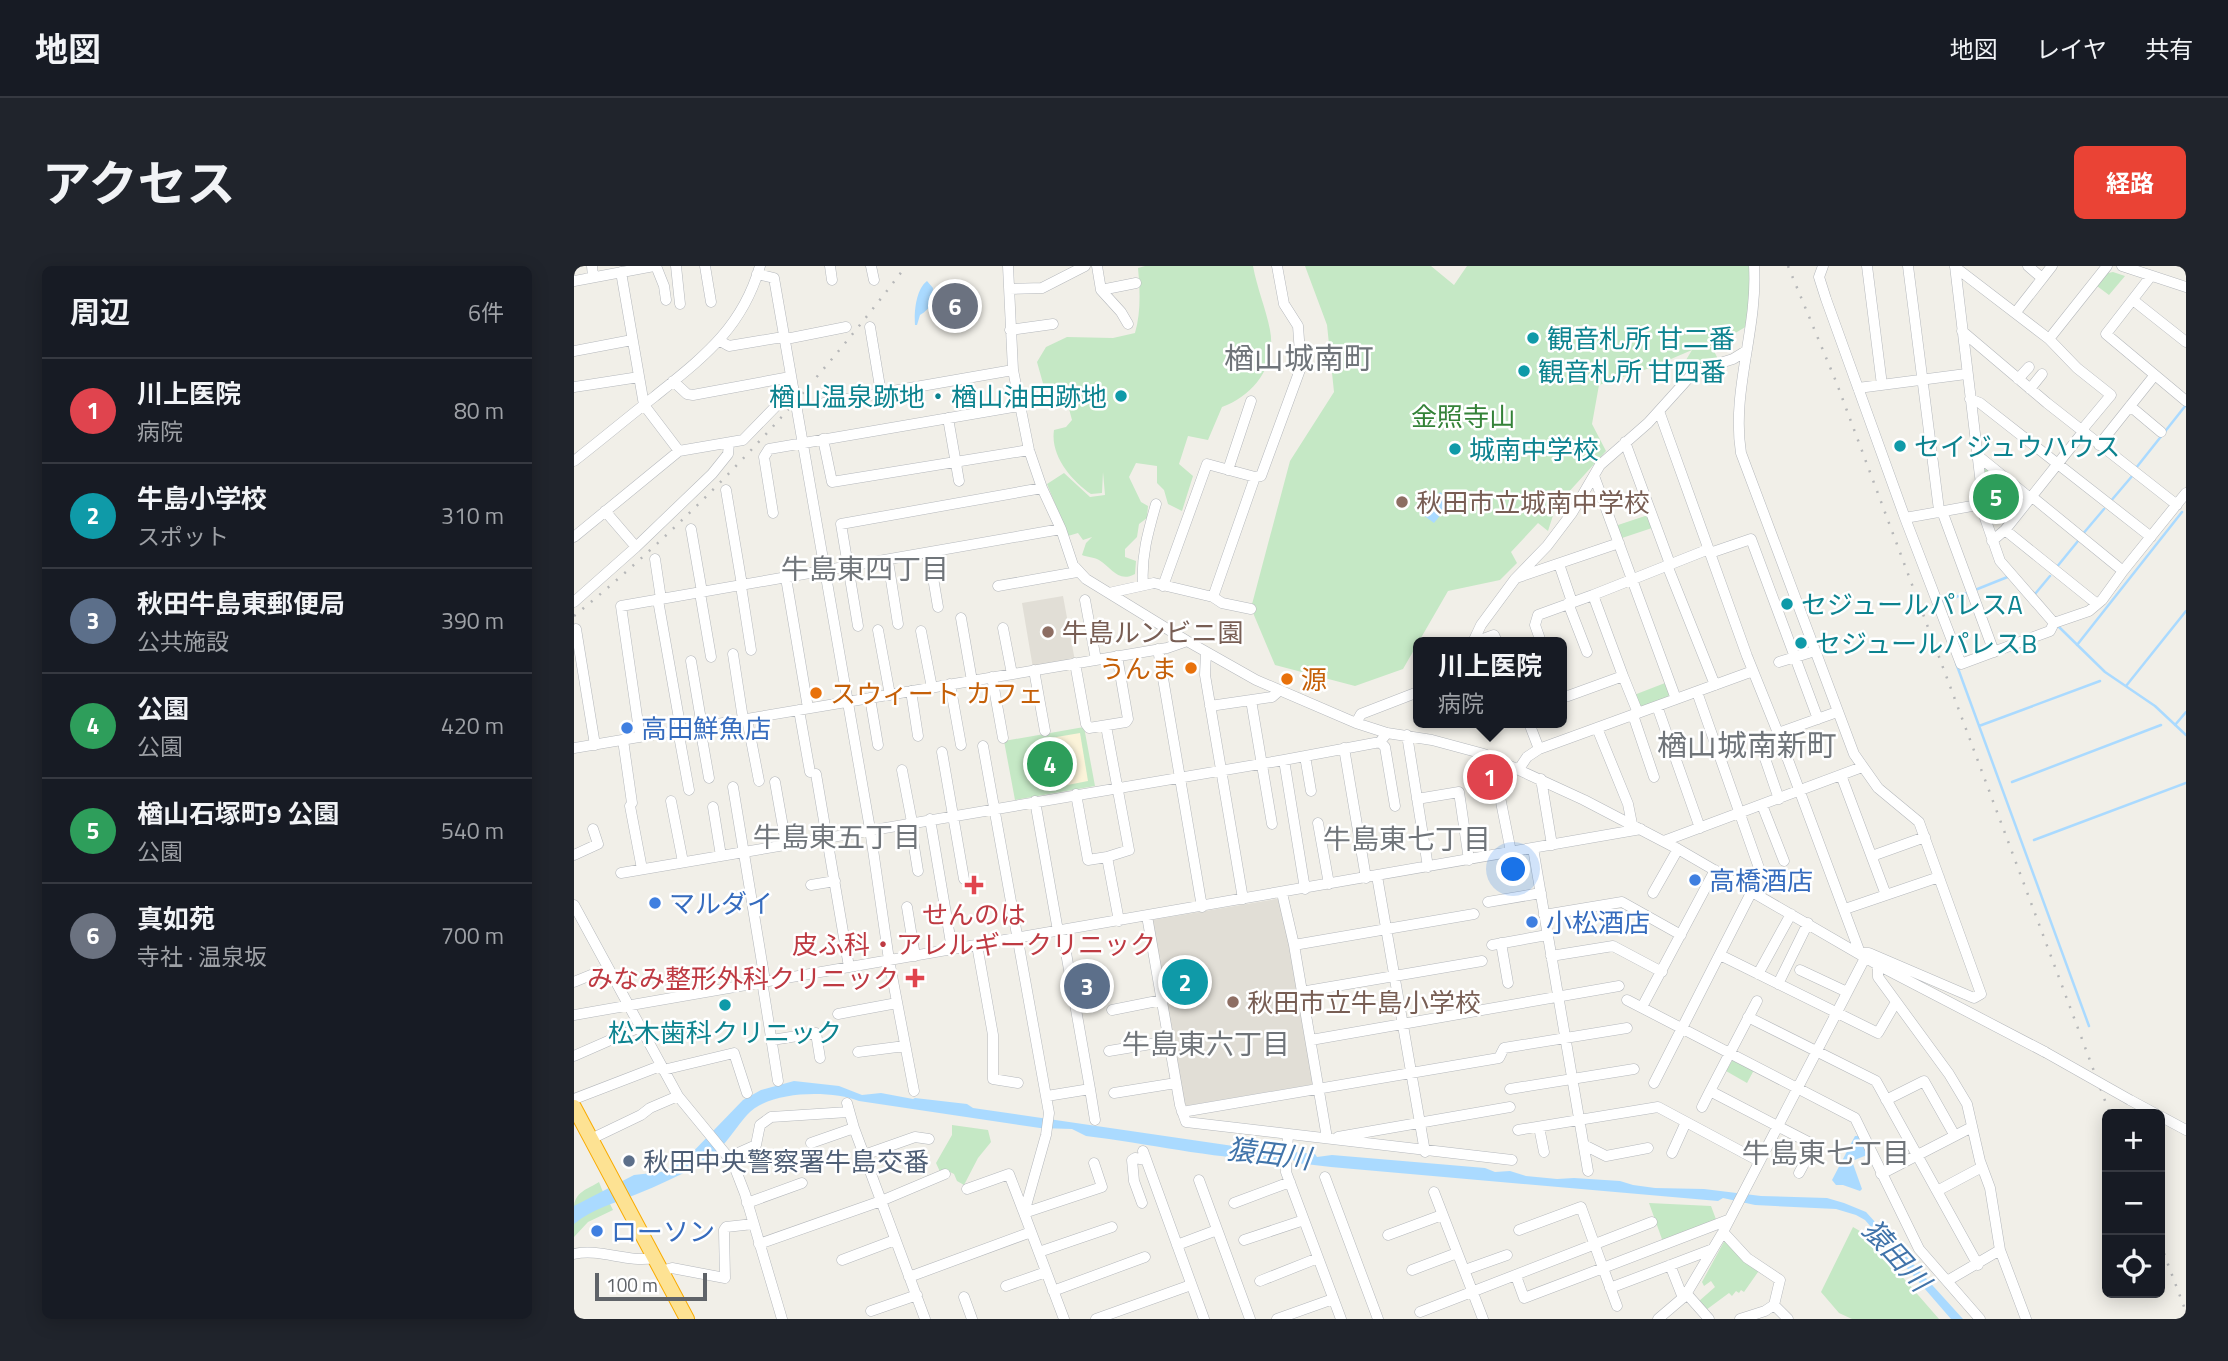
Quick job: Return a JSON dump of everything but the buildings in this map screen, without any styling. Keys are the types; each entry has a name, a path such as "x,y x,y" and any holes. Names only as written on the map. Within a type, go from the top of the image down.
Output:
{"highway":[{"path":"574,1107 687,1319"}],"street":[{"path":"592,266 593,277"},
{"path":"574,281 655,266 666,299"},
{"path":"676,266 680,304"},
{"path":"705,266 711,302"},
{"path":"830,266 832,280"},
{"path":"871,266 874,280"},
{"path":"1008,266 1013,370 1019,406 1029,450 1042,488 1077,572 1186,641 1256,680 1384,737"},
{"path":"1010,289 1042,288 1085,266"},
{"path":"1097,266 1101,290 1128,324"},
{"path":"1163,586 1207,464 1255,477 1261,476 1301,367 1298,326 1284,304 1276,266"},
{"path":"1754,266 1751,318 1738,414 1741,453 1837,712 1862,767 1878,788 1919,822 1981,994 1974,998 1869,953 1862,956"},
{"path":"1823,266 1819,277 1905,518 1961,664 2050,631 2054,623 2089,611 2186,493"},
{"path":"1867,266 1882,386"},
{"path":"1908,266 1940,511 1994,652"},
{"path":"2028,266 2042,278"},
{"path":"2016,312 2052,266"},
{"path":"2049,340 2107,266"},
{"path":"2122,266 2186,287"},
{"path":"1955,267 2016,312 2110,395 2005,530 1992,541"},
{"path":"1955,267 1983,504 1992,541 2000,561 2054,623"},
{"path":"626,270 632,340 643,405 679,451"},
{"path":"574,461 720,341 742,311 759,270 774,278 914,1091"},
{"path":"2151,276 2106,334 2186,401"},
{"path":"1101,290 1136,283"},
{"path":"2133,299 2186,342"},
{"path":"1010,330 1053,324"},
{"path":"720,341 729,346 846,327"},
{"path":"870,327 881,393"},
{"path":"1962,331 2099,445 2177,505"},
{"path":"574,351 632,340"},
{"path":"1476,637 1480,625 1515,579 1572,513 1600,465 1659,411 1695,371 1733,359 1746,351"},
{"path":"2018,379 2029,367"},
{"path":"824,402 1013,370"},
{"path":"1858,388 1966,374"},
{"path":"2030,389 2042,374"},
{"path":"2099,445 2154,376"},
{"path":"574,387 639,377"},
{"path":"673,382 687,394 693,395 790,377"},
{"path":"574,537 679,451 743,440 779,403 790,377"},
{"path":"1970,399 1980,402 2151,537"},
{"path":"1228,470 1251,401"},
{"path":"773,513 764,454 769,449 1019,406"},
{"path":"2130,406 2161,432"},
{"path":"1658,1319 1685,1296 1713,1249 1817,1051 1862,956 1753,671 1659,411"},
{"path":"948,418 959,481"},
{"path":"823,439 832,482 1029,450"},
{"path":"1625,442 1668,565 1715,685"},
{"path":"574,602 636,547 724,461 729,443"},
{"path":"1977,455 2123,571"},
{"path":"1594,476 1676,699"},
{"path":"1213,597 1255,477"},
{"path":"858,626 841,524 1042,488"},
{"path":"726,490 751,650"},
{"path":"1143,585 1144,544 1156,504"},
{"path":"1905,518 1983,504"},
{"path":"605,511 636,547"},
{"path":"691,529 711,657"},
{"path":"640,737 621,606 1061,529"},
{"path":"2005,530 2097,604"},
{"path":"1539,637 1535,625 1538,615 1668,565 1751,539 1818,719"},
{"path":"1515,579 1619,543"},
{"path":"929,554 939,607"},
{"path":"654,559 690,790"},
{"path":"888,561 898,624"},
{"path":"1559,564 1587,652"},
{"path":"998,586 1077,572"},
{"path":"786,578 813,773 849,967"},
{"path":"1110,593 1154,583 1251,609"},
{"path":"1593,595 1623,676 1654,777"},
{"path":"1085,600 1096,660"},
{"path":"961,618 972,681"},
{"path":"1003,628 1012,674"},
{"path":"576,629 595,744"},
{"path":"878,630 890,695"},
{"path":"921,631 932,688"},
{"path":"574,748 1096,660 1186,641"},
{"path":"1158,649 1202,907"},
{"path":"1779,662 1815,651"},
{"path":"1206,652 1205,676 1243,899"},
{"path":"733,653 759,781"},
{"path":"1075,663 1088,728 1107,726 1126,722 1128,719 1117,656"},
{"path":"691,661 709,778"},
{"path":"1034,670 1045,731"},
{"path":"1519,769 1527,757 1539,748 1753,671"},
{"path":"1567,695 1623,676"},
{"path":"992,677 1003,738"},
{"path":"950,684 961,744"},
{"path":"1210,706 1272,696 1280,690"},
{"path":"911,691 918,736"},
{"path":"1697,692 1759,868"},
{"path":"1356,723 1361,714 1413,694"},
{"path":"870,698 878,745"},
{"path":"1251,700 1272,824"},
{"path":"1657,706 1700,828"},
{"path":"1778,733 1837,712"},
{"path":"1076,794 1088,860 1129,850 1107,726"},
{"path":"1531,728 1539,748"},
{"path":"1597,728 1636,827"},
{"path":"1406,735 1428,867"},
{"path":"621,873 1284,760 1384,737 1406,735 1484,754 1541,779 1664,841 1878,965 2045,1052 2147,1109"},
{"path":"1384,737 1395,806"},
{"path":"623,740 642,869"},
{"path":"1759,741 1779,799"},
{"path":"983,746 1049,1113 1046,1135 1024,1213"},
{"path":"1345,748 1366,878"},
{"path":"942,752 964,879"},
{"path":"1305,756 1311,791"},
{"path":"1284,760 1305,888"},
{"path":"1664,841 1862,767"},
{"path":"902,770 918,871"},
{"path":"1841,775 1886,895"},
{"path":"1541,779 1552,845"},
{"path":"775,782 786,844"},
{"path":"733,787 778,1081"},
{"path":"1417,799 1459,792 1469,860"},
{"path":"1499,792 1511,852"},
{"path":"671,801 683,862"},
{"path":"1035,801 1096,1119"},
{"path":"1762,805 1784,861"},
{"path":"713,807 721,856"},
{"path":"930,819 952,949"},
{"path":"1318,823 1329,884"},
{"path":"574,1015 1469,860 1636,827"},
{"path":"574,855 598,845 593,829"},
{"path":"1872,856 1925,837"},
{"path":"1533,848 1588,1171"},
{"path":"1653,893 1678,849"},
{"path":"1107,857 1119,921"},
{"path":"1642,1007 1715,870"},
{"path":"1377,876 1425,1152"},
{"path":"1845,909 1939,877"},
{"path":"811,885 835,881"},
{"path":"1654,1083 1752,891"},
{"path":"1282,892 1294,945 1327,1138"},
{"path":"1488,902 1541,893"},
{"path":"1544,915 1622,902 1682,935"},
{"path":"574,905 678,1096 727,1155 747,1203 782,1319"},
{"path":"907,907 915,956"},
{"path":"1294,945 1474,914"},
{"path":"1758,974 1791,914"},
{"path":"1147,916 1176,1083 1186,1122 1287,1139 1327,1138 1510,1107"},
{"path":"1778,984 1808,923"},
{"path":"1508,983 1496,944 1547,935"},
{"path":"977,945 993,1035 993,1079 1018,1083"},
{"path":"1551,956 1613,946 1662,971"},
{"path":"1720,955 1878,1033 1896,1002"},
{"path":"1301,992 1482,961"},
{"path":"1878,965 1878,977 1968,1104 1982,1167 1990,1188 2000,1250 2026,1319"},
{"path":"574,982 608,968"},
{"path":"1801,970 1847,992"},
{"path":"1311,1040 1619,986"},
{"path":"1112,1010 1162,1000"},
{"path":"1627,1000 1855,1118 1920,1249 1980,1319"},
{"path":"1702,1107 1757,1001"},
{"path":"838,1014 897,1003"},
{"path":"1748,1017 1876,1081 1978,1265"},
{"path":"574,1056 640,1027"},
{"path":"1182,1112 1499,1058 1504,1048 1627,1028"},
{"path":"772,1040 816,1032 820,1058"},
{"path":"1109,1051 1169,1041"},
{"path":"858,1052 905,1046"},
{"path":"574,1099 662,1068 734,1053 747,1093"},
{"path":"1510,1089 1634,1069"},
{"path":"1886,1100 1924,1081 1955,1136"},
{"path":"1114,1093 1176,1083"},
{"path":"1047,1096 1090,1089"},
{"path":"1710,1091 1814,1144 1799,1173"},
{"path":"591,1139 678,1096"},
{"path":"1518,1130 1658,1107 1759,1161"},
{"path":"727,1155 757,1145 760,1125 771,1116 848,1108 925,1319"},
{"path":"2165,1119 2186,1130"},
{"path":"1672,1153 1686,1122"},
{"path":"1539,1127 1544,1152"},
{"path":"1881,1174 1972,1127"},
{"path":"811,1143 854,1128"},
{"path":"864,1156 915,1137 929,1139"},
{"path":"1327,1138 1425,1152 1512,1160"},
{"path":"1287,1139 1285,1166 1341,1319"},
{"path":"1584,1145 1606,1156 1648,1148"},
{"path":"1142,1203 1134,1181 1132,1160 1144,1156 1205,1319"},
{"path":"1024,1213 1102,1187 1094,1163"},
{"path":"1937,1191 1982,1167"},
{"path":"759,1244 881,1201 945,1174"},
{"path":"967,1189 1009,1174 1064,1319"},
{"path":"1325,1178 1378,1319"},
{"path":"1199,1180 1250,1319"},
{"path":"1234,1203 1290,1182"},
{"path":"747,1203 802,1183"},
{"path":"1434,1192 1483,1319"},
{"path":"1519,1230 1581,1207 1617,1306"},
{"path":"1388,1235 1442,1215"},
{"path":"1516,1276 1524,1298 1731,1216"},
{"path":"1244,1240 1304,1220"},
{"path":"1419,1312 1652,1222"},
{"path":"574,1254 585,1252 643,1260 725,1278 724,1230 726,1227 753,1224"},
{"path":"1039,1252 1112,1227"},
{"path":"1177,1245 1217,1230"},
{"path":"1723,1231 1747,1258 1780,1280 1774,1304 1766,1311 1755,1312 1740,1319"},
{"path":"909,1277 1031,1232"},
{"path":"842,1260 895,1240"},
{"path":"1610,1288 1713,1249"},
{"path":"1947,1281 2000,1250"},
{"path":"1412,1270 1457,1253"},
{"path":"1465,1270 1507,1255"},
{"path":"1053,1291 1145,1257"},
{"path":"1260,1282 1318,1258"},
{"path":"1670,1265 1685,1296 1709,1319"},
{"path":"1006,1286 1046,1272"},
{"path":"1096,1319 1191,1285"},
{"path":"871,1311 916,1295"},
{"path":"964,1297 972,1319"},
{"path":"1276,1319 1333,1299"},
{"path":"1774,1304 1788,1319"}],"shaded area":[{"name":"牛島ルンビニ園","path":"1063,596 1075,661 1033,668 1022,603"},
{"name":"秋田市立牛島小学校","path":"1282,898 1314,1084 1184,1106 1152,920"}],"green space":[{"path":"1253,266 1271,343 1270,356 1260,378 1244,395 1222,407 1208,440 1188,436 1179,464 1193,476 1182,511 1168,504 1164,490 1157,483 1157,466 1136,463 1129,477 1141,502 1148,506 1147,518 1139,524 1137,537 1125,549 1125,557 1136,561 1135,574 1124,577 1099,560 1082,555 1086,543 1092,537 1083,540 1078,533 1068,536 1047,484 1064,473 1090,497 1105,495 1103,472 1102,493 1091,494 1064,467 1055,449 1054,430 1066,427 1072,420 1064,390 1044,387 1037,362 1046,347 1067,337 1113,338 1135,333 1140,301 1138,268"},
{"name":"金照寺山","path":"1305,266 1431,266 1454,285 1467,266 1755,266 1747,326 1717,344 1694,350 1712,347 1718,359 1694,368 1686,360 1692,350 1599,385 1592,424 1606,451 1556,506 1548,531 1538,523 1511,552 1517,563 1500,580 1448,591 1421,637 1413,637 1413,652 1403,669 1355,686 1275,665 1251,608 1290,461 1334,392 1327,325"},
{"path":"2108,273 2125,276 2109,295 2097,286"},
{"path":"1983,468 1988,468 2013,488 1991,515 1987,506"},
{"path":"1648,515 1652,528 1619,539 1615,526"},
{"path":"1665,683 1670,693 1667,699 1644,708 1638,705 1634,695"},
{"path":"1084,727 1095,786 1015,800 1004,741"},
{"path":"1732,1061 1754,1070 1747,1083 1726,1071"},
{"path":"952,1125 988,1130 991,1142 978,1158 964,1185 950,1172 941,1174 936,1163 952,1135"},
{"path":"599,1182 603,1192 574,1208 576,1198"},
{"path":"609,1202 613,1210 588,1222 574,1237 574,1220"},
{"path":"1649,1203 1711,1206 1717,1222 1663,1242"},
{"path":"1853,1227 1865,1234 1939,1319 1852,1319 1839,1313 1821,1292"},
{"path":"1726,1238 1758,1268 1758,1272 1744,1292 1736,1291 1732,1296 1729,1293 1706,1310 1698,1302 1715,1287 1711,1281 1704,1286 1702,1282"}],"sand":[{"path":"1080,733 1088,781 1047,789 1039,740"}],"water":[{"path":"927,281 933,288 932,301 915,325 918,295"},
{"path":"1440,492 1452,501 1434,523 1423,515"},
{"name":"猿田川","path":"794,1081 839,1086 862,1095 881,1093 967,1104 973,1108 1247,1148 1315,1154 1317,1157 1332,1155 1485,1168 1526,1176 1620,1181 1655,1188 1827,1198 1866,1212 1963,1319 1951,1319 1865,1220 1836,1209 1755,1205 1723,1198 1718,1201 1331,1167 1297,1163 1293,1160 1242,1158 1086,1136 1072,1129 1040,1128 833,1095 801,1094 757,1107 747,1115 720,1149 700,1165 653,1188 596,1210 574,1224 574,1206 634,1175 661,1172 685,1160 743,1100 761,1090"},
{"path":"1855,1136 1859,1136 1867,1155 1852,1161 1862,1189 1860,1191 1836,1185 1832,1180"}],"waterway":[{"path":"2136,468 2186,405"},
{"path":"2110,502 2133,475"},
{"path":"2082,535 2104,509"},
{"path":"2077,645 2182,512"},
{"path":"2056,568 2078,541"},
{"path":"1975,590 2010,576"},
{"path":"2035,594 2050,576"},
{"path":"1942,602 1967,593"},
{"path":"2126,686 2186,611"},
{"path":"2059,627 2105,672 2155,706 2186,735"},
{"path":"1956,663 2089,1026"},
{"path":"1979,726 2100,681"},
{"path":"2175,725 2186,712"},
{"path":"2012,782 2161,725"},
{"path":"2034,840 2186,783"}],"railway":[{"path":"574,616 665,537 750,451 831,360 906,266"},
{"path":"1788,266 1837,384 2108,1109"},
{"path":"2165,1256 2186,1312"}],"place":[{"name":"真如苑","path":"955,306"},
{"name":"観音札所 甘二番","path":"1533,338"},
{"name":"観音札所 甘四番","path":"1524,371"},
{"name":"楢山温泉跡地・楢山油田跡地","path":"1121,396"},
{"name":"セイジュウハウス","path":"1900,446"},
{"name":"城南中学校","path":"1455,449"},
{"name":"楢山石塚町9 公園","path":"1996,497"},
{"name":"秋田市立城南中学校","path":"1402,502"},
{"name":"セジュールパレスA","path":"1787,604"},
{"name":"牛島ルンビニ園","path":"1048,632"},
{"name":"セジュールパレスB","path":"1801,643"},
{"name":"うんま","path":"1191,668"},
{"name":"源","path":"1287,679"},
{"name":"スウィート カフェ","path":"816,693"},
{"name":"高田鮮魚店","path":"627,728"},
{"name":"公園","path":"1050,764"},
{"name":"川上医院","path":"1490,777"},
{"name":"高橋酒店","path":"1695,880"},
{"name":"せんのは 皮ふ科・アレルギークリニック","path":"974,885"},
{"name":"マルダイ","path":"655,903"},
{"name":"小松酒店","path":"1532,922"},
{"name":"みなみ整形外科クリニック","path":"915,978"},
{"name":"牛島小学校","path":"1185,982"},
{"name":"秋田牛島東郵便局","path":"1087,986"},
{"name":"秋田市立牛島小学校","path":"1233,1002"},
{"name":"松木歯科クリニック","path":"725,1005"},
{"name":"秋田中央警察署牛島交番","path":"629,1161"},
{"name":"ローソン","path":"597,1231"}],"district":[{"name":"楢山城南町","path":"1299,358"},
{"name":"牛島東四丁目","path":"865,568"},
{"name":"楢山城南新町","path":"1747,745"},
{"name":"牛島東五丁目","path":"837,836"},
{"name":"牛島東七丁目","path":"1407,838"},
{"name":"牛島東六丁目","path":"1206,1043"},
{"name":"牛島東七丁目","path":"1826,1152"}]}
